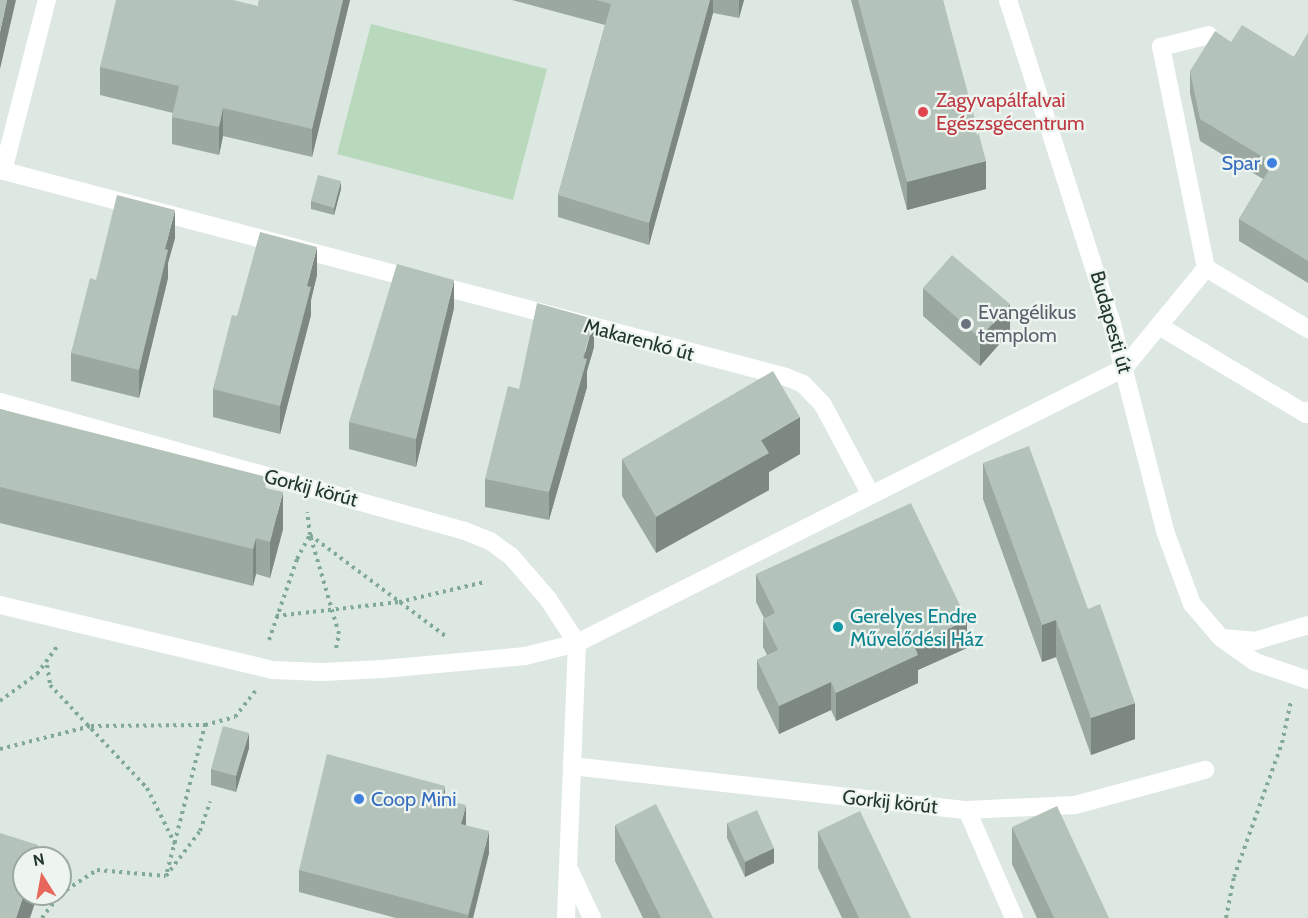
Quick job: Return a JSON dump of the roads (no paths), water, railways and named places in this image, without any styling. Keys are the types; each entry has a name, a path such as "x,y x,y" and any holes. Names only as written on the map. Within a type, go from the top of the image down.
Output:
{"street":[{"path":"2,171 46,0"},
{"name":"Budapesti út","path":"1008,0 1048,116 1124,369 1165,531 1192,604 1221,638 1255,662 1302,679"},
{"path":"1209,35 1161,47 1206,268 1308,329"},
{"name":"Makarenkó út","path":"2,171 786,377 803,384 823,405 871,495"},
{"path":"0,605 272,670 322,672 406,667 525,656 577,643 1124,369 1206,268"},
{"path":"1159,326 1306,414 1308,410"},
{"name":"Gorkij körút","path":"0,402 490,541 530,577 577,643"},
{"path":"1221,638 1255,641 1308,625"},
{"path":"566,918 577,643"},
{"name":"Gorkij körút","path":"572,766 967,810 1075,805 1205,771"},
{"path":"967,810 1014,918"},
{"path":"568,866 592,918"}],"place":[{"name":"Zagyvapálfalvai Egészsgécentrum","path":"923,112"},
{"name":"Spar","path":"1272,163"},
{"name":"Evangélikus templom","path":"966,324"},
{"name":"Gerelyes Endre Művelődési Ház","path":"838,627"},
{"name":"Coop Mini","path":"359,799"}]}
